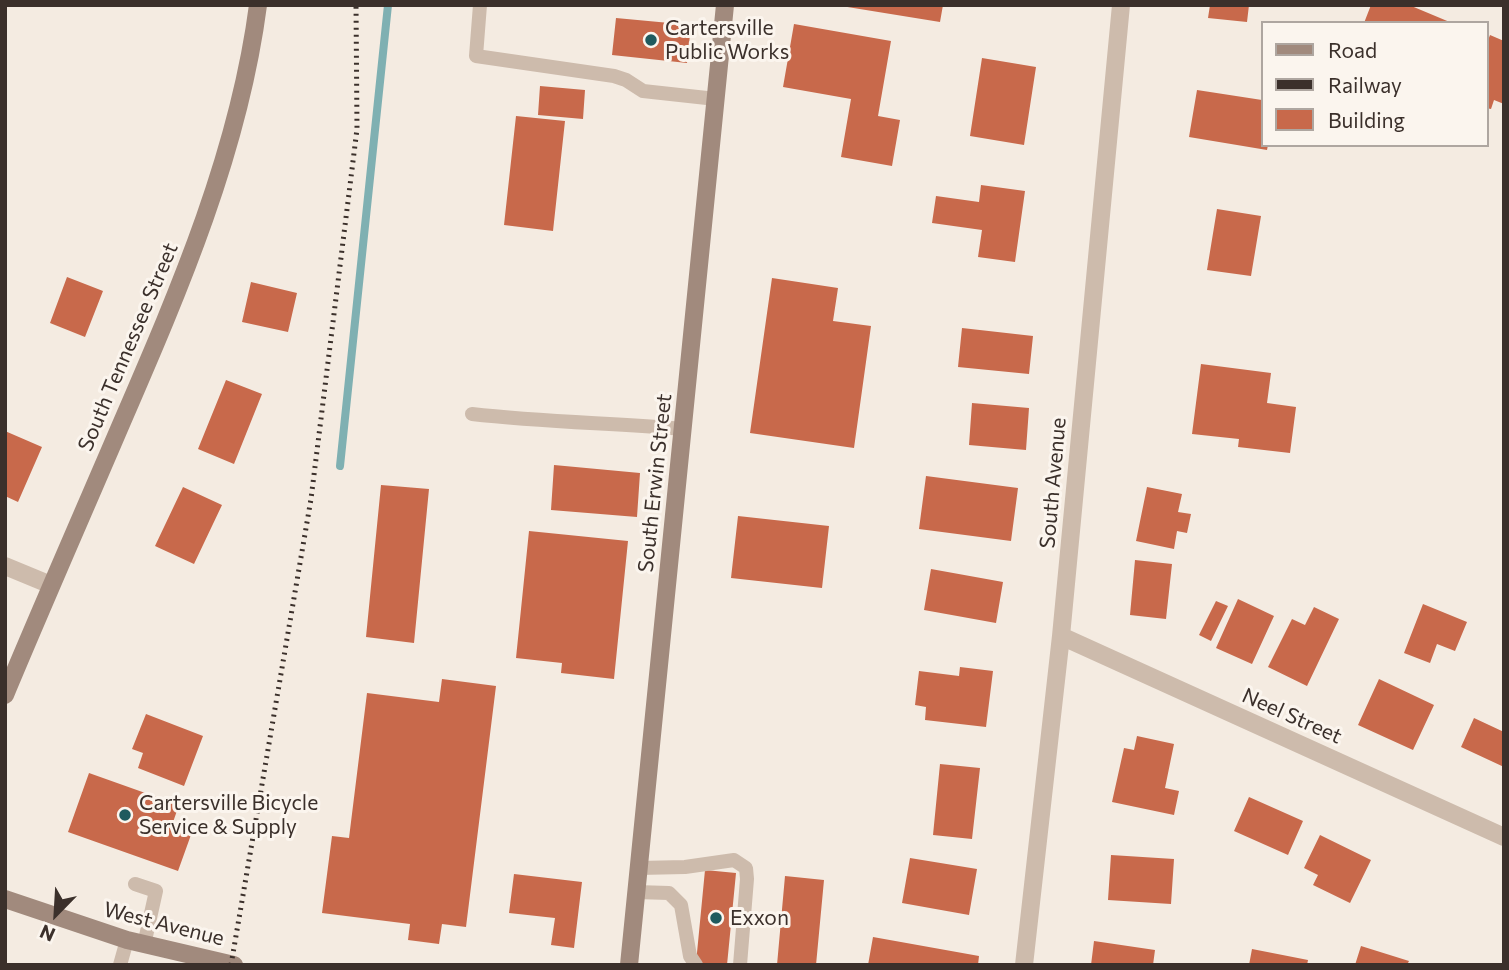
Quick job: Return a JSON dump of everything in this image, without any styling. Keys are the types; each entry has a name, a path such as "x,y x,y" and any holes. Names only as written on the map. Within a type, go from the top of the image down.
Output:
{"street":[{"name":"South Tennessee Street","path":"5,695 186,271 227,152 258,5"},
{"name":"South Erwin Street","path":"629,965 725,5"},
{"name":"South Avenue","path":"1024,965 1061,636 1121,5"},
{"path":"5,566 51,585"},
{"name":"Neel Street","path":"1061,636 1504,836"},
{"name":"West Avenue","path":"5,899 135,943 234,965"}],"lane":[{"path":"480,5 476,56 614,76 643,91 716,99"},
{"path":"472,414 545,422 613,423 683,429"},
{"path":"639,868 685,867 734,860 746,867 740,965"},
{"path":"120,965 135,943 156,891 135,884"},
{"path":"636,892 669,893 681,905 690,956 696,965"}],"building":[{"path":"835,5 943,5 940,22"},
{"path":"1210,5 1249,5 1247,22 1208,18"},
{"path":"1371,5 1409,5 1447,21 1365,21"},
{"name":"Cartersville Public Works","path":"616,18 691,25 687,63 612,55"},
{"path":"794,24 891,41 878,116 900,120 892,166 841,157 851,99 783,87"},
{"path":"1490,35 1504,41 1504,104 1494,100 1491,109 1488,108"},
{"path":"982,58 1036,67 1024,145 970,136"},
{"path":"540,86 585,90 583,119 538,115"},
{"path":"1197,90 1260,100 1260,147 1268,147 1267,150 1189,137"},
{"path":"516,116 565,121 553,231 504,225"},
{"path":"981,185 1025,191 1015,262 978,257 982,230 932,223 936,196 979,202"},
{"path":"1217,209 1261,216 1251,276 1207,270"},
{"path":"67,277 103,291 85,337 50,323"},
{"path":"772,278 838,288 833,321 871,326 854,448 750,433"},
{"path":"251,282 297,293 288,332 242,322"},
{"path":"962,328 1033,336 1029,374 958,367"},
{"path":"1201,364 1271,373 1267,403 1296,407 1290,453 1238,447 1239,439 1192,434"},
{"path":"226,380 262,394 234,464 198,449"},
{"path":"972,403 1029,408 1026,450 969,445"},
{"path":"5,431 42,447 18,502 5,496"},
{"path":"554,465 640,473 637,517 551,510"},
{"path":"926,476 1018,488 1011,541 919,529"},
{"path":"381,485 429,489 414,643 366,637"},
{"path":"183,487 222,505 194,564 155,546"},
{"path":"1147,487 1182,494 1178,512 1191,514 1187,533 1177,531 1174,549 1136,541"},
{"path":"738,516 829,526 822,588 731,578"},
{"path":"529,531 628,541 614,679 561,673 562,663 516,658"},
{"path":"1135,560 1172,564 1166,619 1130,615"},
{"path":"931,569 1003,582 996,623 924,610"},
{"path":"1238,599 1274,616 1252,664 1216,648"},
{"path":"1216,601 1228,606 1211,641 1199,635"},
{"path":"1423,604 1467,622 1455,651 1437,644 1430,663 1404,653"},
{"path":"1314,607 1339,619 1307,686 1268,667 1292,619 1305,625"},
{"path":"960,667 993,671 986,727 925,720 926,707 915,705 919,671 959,676"},
{"path":"442,679 496,686 466,927 442,924 439,944 408,940 410,924 322,913 332,836 349,838 367,693 439,702"},
{"path":"1379,679 1434,705 1413,750 1358,725"},
{"path":"146,714 203,736 184,786 138,768 143,753 132,749"},
{"path":"1474,718 1504,732 1504,767 1461,747"},
{"path":"1137,736 1174,744 1165,788 1179,791 1174,815 1112,802 1124,748 1134,750"},
{"path":"940,764 980,768 972,839 933,835"},
{"name":"Cartersville Bicycle Service & Supply","path":"89,773 179,805 172,825 192,832 178,871 68,832"},
{"path":"1249,797 1303,821 1288,855 1234,831"},
{"path":"1320,835 1371,860 1350,903 1313,885 1318,875 1304,868"},
{"path":"1111,855 1174,859 1171,904 1108,900"},
{"path":"910,858 977,869 969,915 902,903"},
{"name":"Exxon","path":"705,870 736,873 727,965 696,963"},
{"path":"514,874 582,882 574,948 551,945 555,918 509,913"},
{"path":"785,876 824,880 816,965 777,965"},
{"path":"873,937 979,956 978,965 868,965"},
{"path":"1094,941 1155,950 1153,965 1091,965"},
{"path":"1361,946 1409,961 1407,965 1355,965"},
{"path":"1252,949 1308,960 1307,965 1249,965"}],"waterway":[{"path":"340,466 388,5"}],"railway":[{"path":"231,965 311,499 357,129 356,5"}],"place":[{"name":"Cartersville Public Works","path":"651,40"},
{"name":"Cartersville Bicycle Service & Supply","path":"125,815"},
{"name":"Exxon","path":"716,918"}]}
